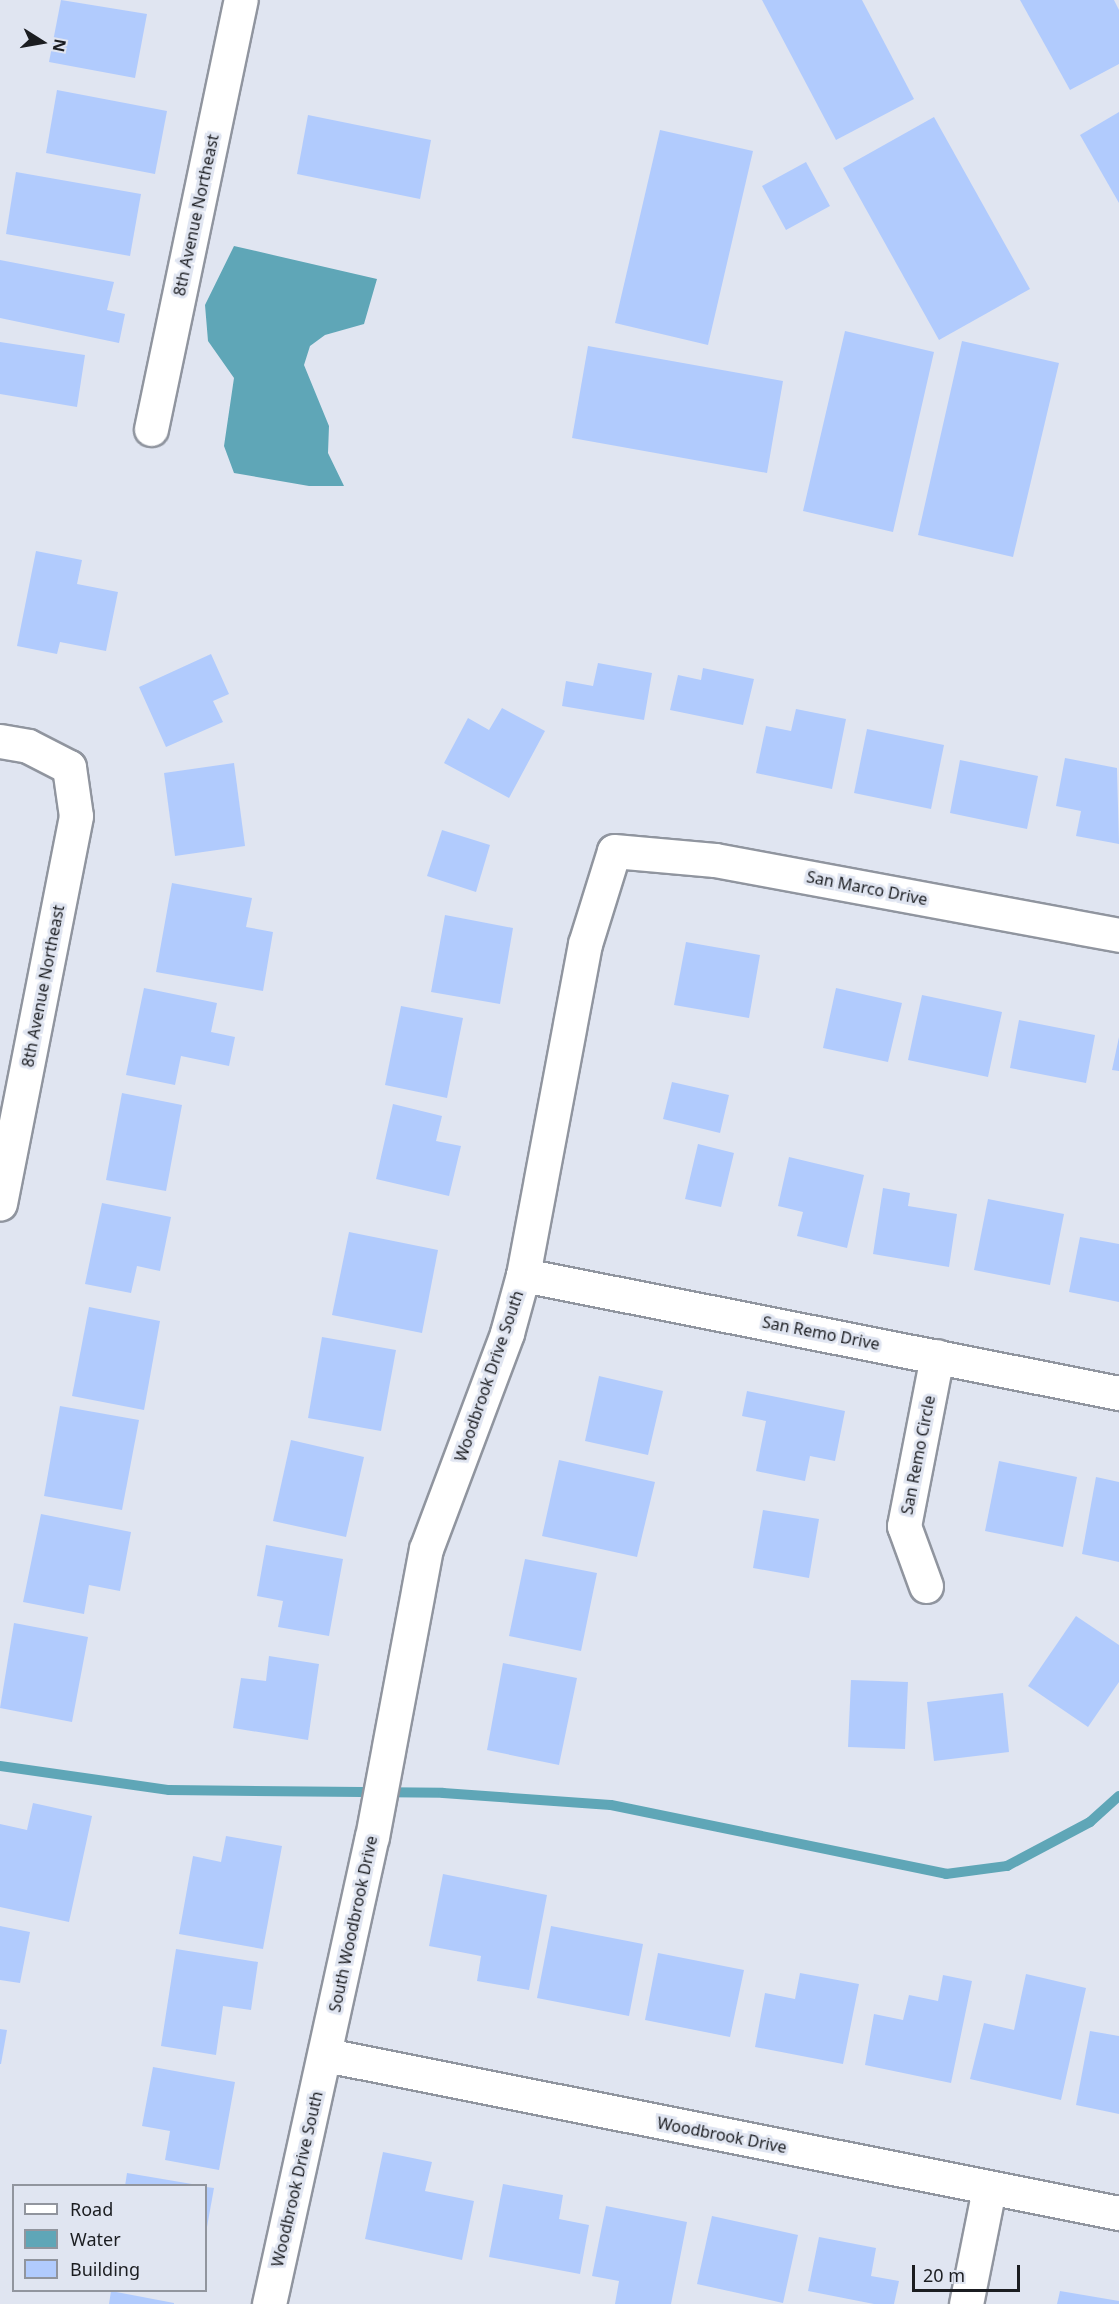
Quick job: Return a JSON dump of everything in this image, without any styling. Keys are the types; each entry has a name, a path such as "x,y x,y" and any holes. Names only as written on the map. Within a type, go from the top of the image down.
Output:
{"street":[{"name":"8th Avenue Northeast","path":"152,429 241,0"},
{"name":"8th Avenue Northeast","path":"0,741 28,746 69,767 76,816 0,1204"},
{"name":"San Marco Drive","path":"614,851 716,860 1119,935"},
{"name":"Woodbrook Drive South","path":"381,1794 426,1549 507,1333 523,1275 585,944 614,851"},
{"name":"San Remo Drive","path":"523,1275 1119,1393"},
{"name":"San Remo Circle","path":"926,1587 904,1526 937,1356"},
{"name":"South Woodbrook Drive","path":"326,2055 381,1794"},
{"name":"Woodbrook Drive South","path":"269,2304 326,2055"},
{"name":"Woodbrook Drive","path":"326,2055 989,2189 1119,2213"},
{"path":"966,2304 989,2189"}],"water":[{"path":"234,246 377,279 364,324 325,335 310,346 304,365 329,426 328,453 344,486 309,486 234,473 224,446 234,378 208,341 205,305"}],"building":[{"path":"61,0 147,14 135,78 49,62"},
{"path":"762,0 862,0 914,99 836,140"},
{"path":"1020,0 1114,0 1119,10 1119,64 1070,90"},
{"path":"57,90 167,111 155,174 46,153"},
{"path":"1119,112 1119,203 1080,135"},
{"path":"308,115 431,140 420,199 297,174"},
{"path":"934,117 1030,289 939,340 843,168"},
{"path":"660,130 753,151 708,345 615,323"},
{"path":"806,162 830,206 786,230 762,186"},
{"path":"16,172 141,194 130,256 6,234"},
{"path":"0,260 114,282 107,310 125,314 119,343 0,318"},
{"path":"845,331 934,352 893,532 803,511"},
{"path":"962,341 1059,363 1013,557 918,535"},
{"path":"0,342 85,355 77,407 0,394"},
{"path":"588,346 783,381 767,473 572,438"},
{"path":"36,551 82,560 77,584 118,592 106,651 60,642 57,654 17,646"},
{"path":"211,654 229,694 213,701 223,722 166,747 139,687"},
{"path":"598,663 652,673 644,720 562,706 566,681 593,686"},
{"path":"703,668 754,679 743,725 670,710 678,675 701,680"},
{"path":"502,708 545,731 509,798 444,763 468,718 489,730"},
{"path":"796,709 846,719 832,789 756,773 766,726 791,731"},
{"path":"867,729 944,745 931,809 854,793"},
{"path":"1065,758 1117,768 1119,844 1076,836 1081,811 1056,806"},
{"path":"960,760 1038,776 1027,829 950,813"},
{"path":"234,763 245,846 175,856 164,773"},
{"path":"442,830 490,845 476,892 427,876"},
{"path":"172,883 252,898 246,927 273,932 263,991 156,972"},
{"path":"445,915 513,928 500,1004 431,992"},
{"path":"686,942 760,955 749,1018 674,1005"},
{"path":"144,988 217,1003 211,1032 235,1037 229,1066 181,1056 175,1085 126,1075"},
{"path":"836,988 902,1003 888,1062 823,1048"},
{"path":"922,995 1002,1012 988,1077 908,1060"},
{"path":"401,1006 463,1018 447,1098 385,1085"},
{"path":"1019,1020 1095,1035 1086,1083 1010,1068"},
{"path":"1119,1037 1119,1071 1112,1070"},
{"path":"672,1082 729,1095 720,1133 663,1119"},
{"path":"122,1093 182,1105 166,1191 106,1180"},
{"path":"393,1104 442,1116 436,1141 461,1146 449,1196 376,1179"},
{"path":"698,1144 734,1153 721,1207 685,1199"},
{"path":"789,1157 864,1175 847,1248 797,1236 803,1212 778,1206"},
{"path":"883,1188 910,1193 908,1206 957,1214 949,1267 873,1254"},
{"path":"988,1199 1064,1214 1050,1285 974,1270"},
{"path":"102,1203 171,1217 160,1271 137,1266 131,1293 85,1284"},
{"path":"349,1232 438,1250 422,1333 332,1315"},
{"path":"1080,1237 1119,1244 1119,1302 1069,1292"},
{"path":"89,1307 160,1321 144,1410 72,1396"},
{"path":"322,1337 396,1350 381,1431 308,1418"},
{"path":"599,1376 663,1391 648,1455 585,1441"},
{"path":"747,1391 845,1411 835,1461 810,1456 805,1481 756,1471 766,1421 742,1416"},
{"path":"60,1406 139,1420 122,1510 44,1496"},
{"path":"291,1440 364,1457 346,1537 273,1521"},
{"path":"559,1460 655,1482 637,1557 542,1536"},
{"path":"999,1461 1077,1477 1063,1547 985,1531"},
{"path":"1096,1477 1119,1482 1119,1562 1082,1554"},
{"path":"763,1510 819,1519 809,1578 753,1568"},
{"path":"41,1514 131,1532 120,1591 89,1585 84,1614 23,1602"},
{"path":"266,1545 343,1559 329,1636 278,1627 283,1601 257,1596"},
{"path":"525,1559 597,1573 581,1651 509,1636"},
{"path":"1076,1616 1119,1645 1119,1682 1088,1727 1028,1686"},
{"path":"14,1623 88,1637 72,1722 0,1708"},
{"path":"269,1656 319,1664 308,1740 233,1728 241,1678 266,1681"},
{"path":"503,1663 577,1678 559,1765 487,1750"},
{"path":"851,1680 908,1682 905,1749 848,1747"},
{"path":"1003,1693 1009,1752 934,1761 927,1702"},
{"path":"33,1803 92,1816 69,1922 0,1907 0,1824 27,1830"},
{"path":"226,1836 282,1846 263,1949 179,1934 193,1856 221,1862"},
{"path":"443,1874 547,1895 529,1990 477,1981 481,1956 429,1946"},
{"path":"0,1926 30,1932 20,1983 0,1980"},
{"path":"551,1926 643,1944 629,2016 537,1998"},
{"path":"176,1949 258,1962 251,2010 223,2006 216,2055 161,2046"},
{"path":"658,1953 744,1970 730,2037 645,2020"},
{"path":"800,1973 859,1984 843,2064 755,2047 765,1993 795,1999"},
{"path":"1026,1974 1086,1988 1061,2100 970,2079 984,2023 1014,2030"},
{"path":"943,1975 972,1981 951,2083 865,2065 874,2014 903,2020 909,1995 938,2001"},
{"path":"0,2029 7,2030 1,2064 0,2064"},
{"path":"1090,2031 1119,2036 1119,2114 1076,2105"},
{"path":"153,2067 235,2082 219,2170 165,2160 170,2131 142,2126"},
{"path":"383,2152 432,2162 425,2191 474,2201 462,2260 365,2239"},
{"path":"127,2173 192,2184 125,2184"},
{"path":"503,2184 563,2195 559,2219 589,2225 580,2274 489,2257"},
{"path":"207,2187 214,2188 207,2227"},
{"path":"606,2206 687,2222 671,2304 615,2304 619,2281 592,2276"},
{"path":"712,2216 798,2235 783,2303 697,2284"},
{"path":"819,2237 876,2248 871,2276 899,2281 894,2304 874,2304 808,2291"},
{"path":"1060,2291 1119,2301 1119,2304 1057,2304"},
{"path":"111,2292 174,2303 174,2304 109,2304"}],"waterway":[{"path":"0,1766 169,1790 443,1793 611,1805 946,1874 1007,1866 1090,1822 1119,1796"}]}
